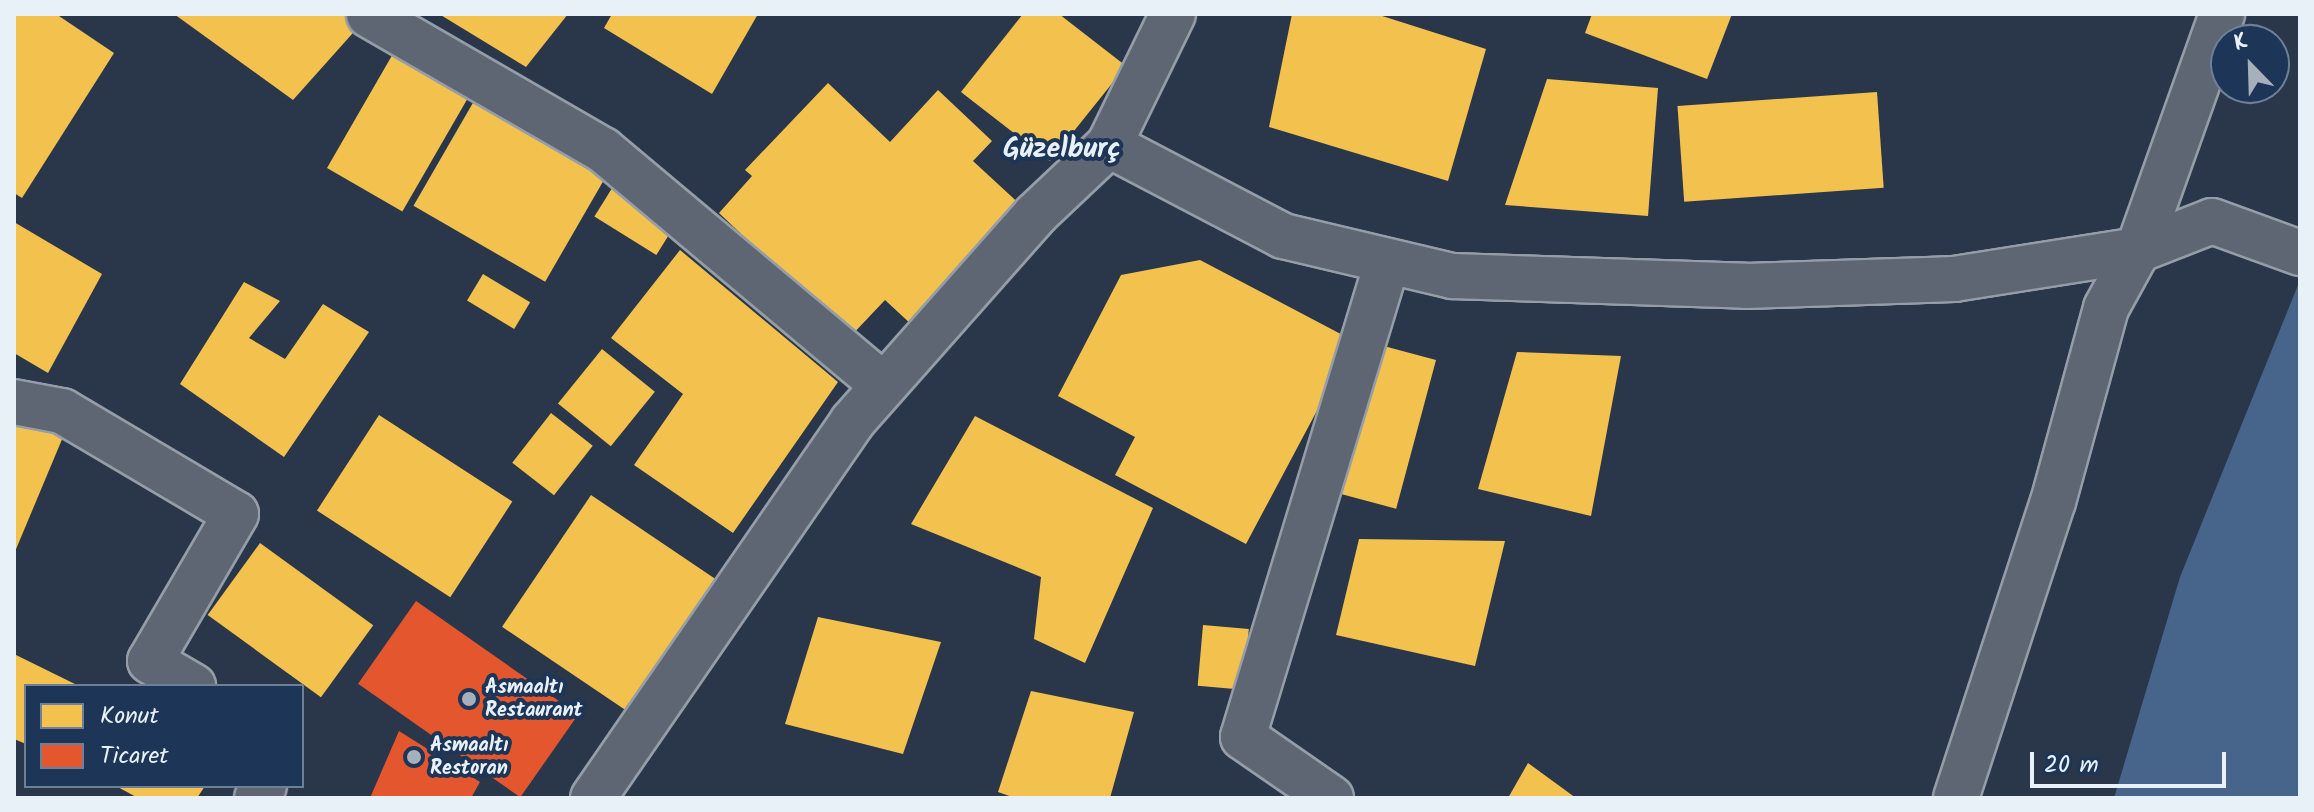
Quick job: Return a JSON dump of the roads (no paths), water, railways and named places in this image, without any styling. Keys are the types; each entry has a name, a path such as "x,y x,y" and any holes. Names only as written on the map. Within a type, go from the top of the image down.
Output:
{"street":[{"path":"593,798 852,422 1035,215 1109,145 1173,14"},
{"path":"1956,798 2053,502 2106,308 2138,250 2222,14"},
{"path":"369,15 603,150 883,385"},
{"path":"1109,145 1283,236 1452,276 1746,286 1954,279 2138,250 2212,221 2300,253"},
{"path":"1331,798 1243,737 1387,263"},
{"path":"14,402 62,411 236,514 150,661 190,684"}],"water":[{"path":"2300,280 2300,798 2114,798 2180,577"}],"place":[{"name":"Asmaaltı Restaurant","path":"469,699"},
{"name":"Asmaaltı Restoran","path":"414,757"}],"district":[{"name":"Güzelburç","path":"1062,150"}]}
